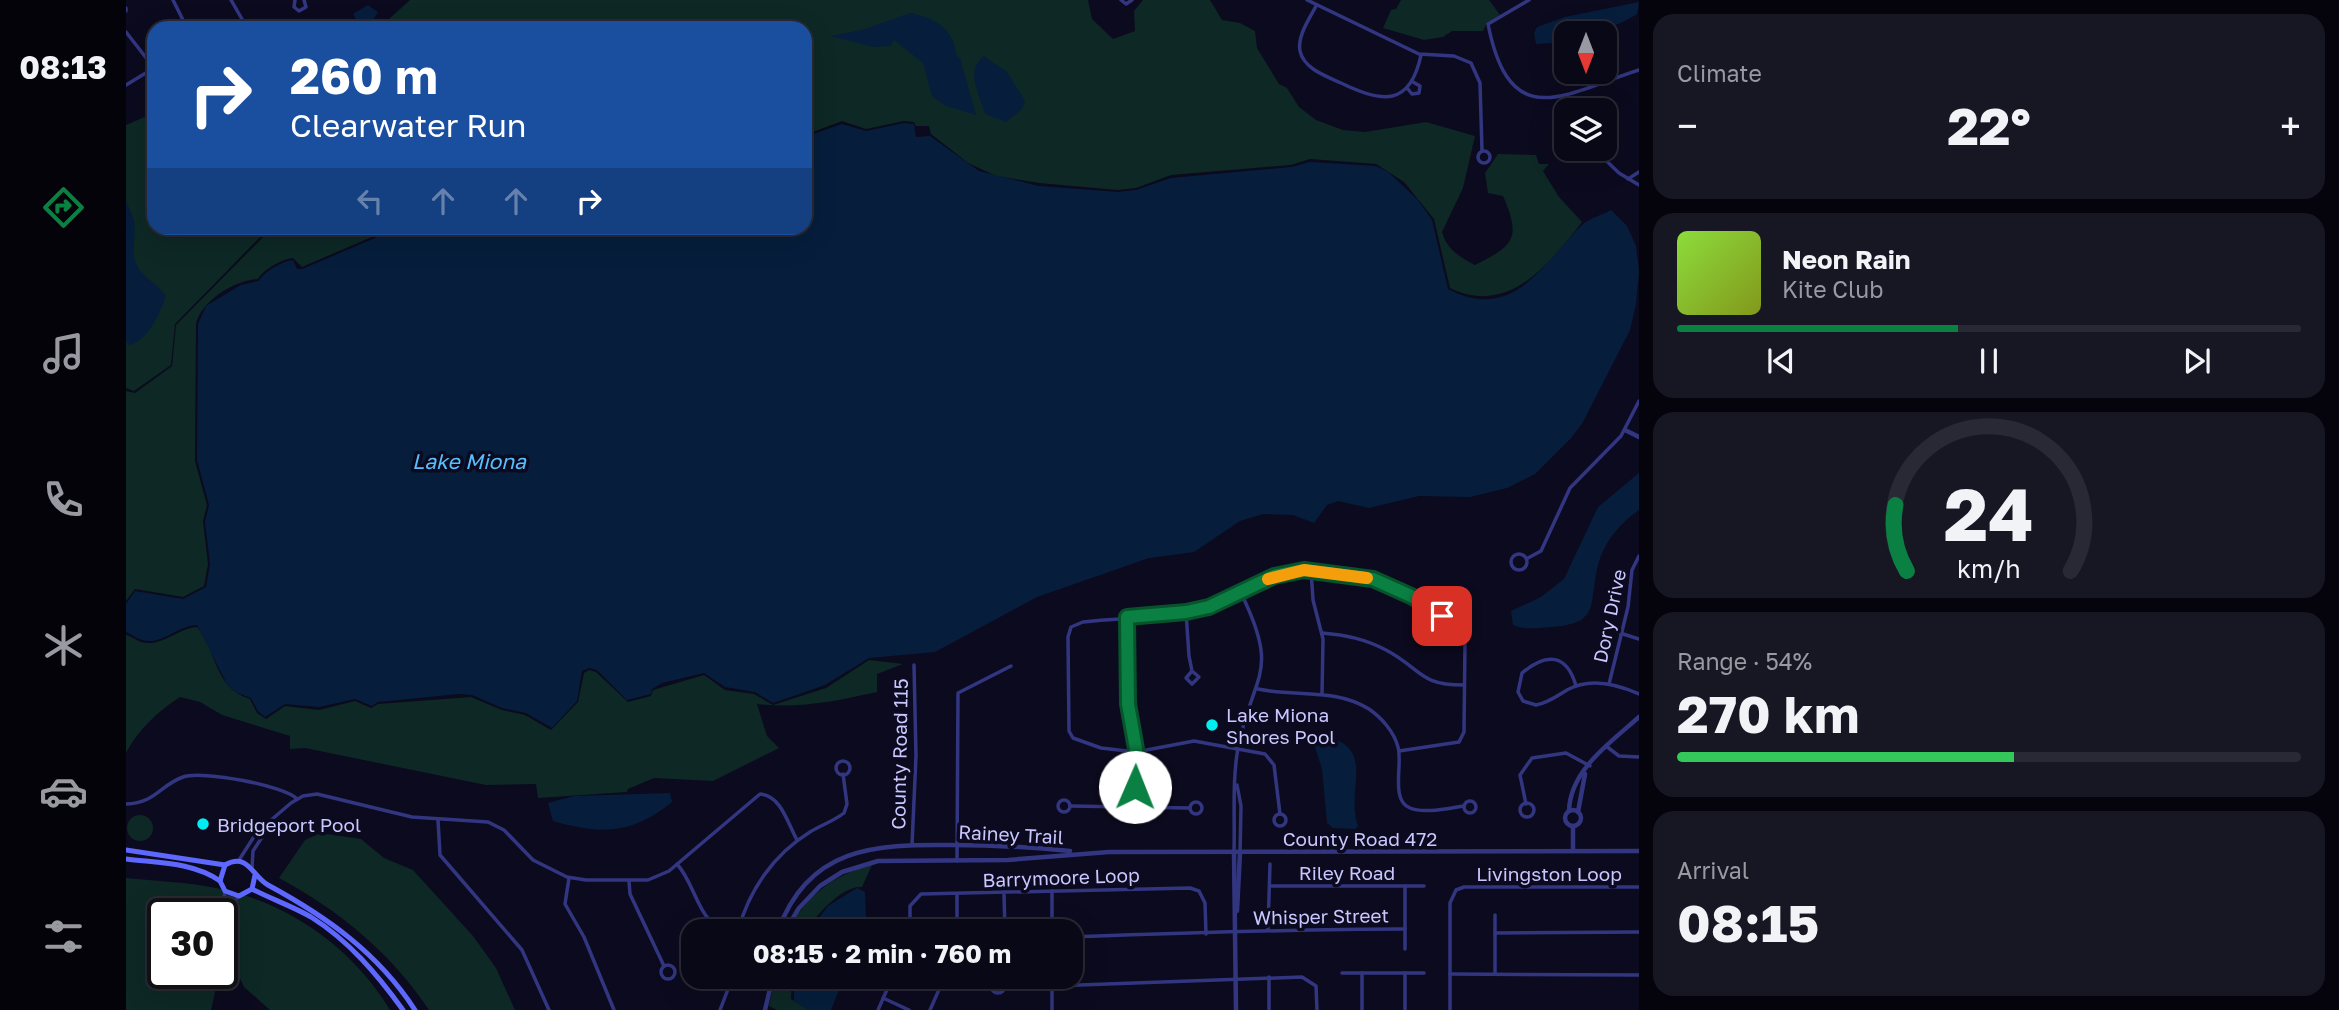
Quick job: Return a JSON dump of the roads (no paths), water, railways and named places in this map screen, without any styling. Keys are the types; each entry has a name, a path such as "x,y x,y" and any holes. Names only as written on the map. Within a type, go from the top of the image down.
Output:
{"main road":[{"path":"126,850 225,865 239,860 252,868 255,875 252,889 239,896 225,891 220,881 203,871 126,859"},
{"path":"220,881 225,865"},
{"path":"255,875 324,916 356,942 386,971 415,1010"},
{"path":"252,889 312,918 337,936 366,963 403,1010"}],"street":[{"path":"173,0 184,21"},
{"path":"231,0 242,21"},
{"path":"295,0 293,7 299,11 306,7 304,0"},
{"path":"1121,0 1126,4 1132,0"},
{"path":"1307,0 1421,55 1454,56 1471,63 1476,71 1482,103 1482,151"},
{"path":"1528,0 1488,24 1501,68 1524,94 1536,99 1552,100 1583,92 1639,70"},
{"path":"1316,5 1300,45 1307,64 1370,97 1384,98 1407,88 1413,82 1421,55"},
{"path":"126,32 147,59"},
{"path":"126,85 147,72"},
{"path":"1407,88 1412,94 1419,93 1420,86 1413,82"},
{"path":"1608,161 1639,185"},
{"path":"1628,179 1639,172"},
{"path":"1528,558 1525,568 1517,570 1511,566 1514,557 1521,555 1528,558 1537,555 1544,547 1574,482 1607,452 1625,430 1639,401"},
{"path":"1625,430 1639,437"},
{"name":"Dory Drive","path":"1609,684 1632,569 1639,556"},
{"path":"1311,570 1313,600 1322,633 1322,694"},
{"path":"1280,814 1274,765 1269,757 1194,741 1136,752 1101,748 1077,741 1069,731 1069,631 1083,622 1186,612 1209,607 1274,576 1311,570 1373,579 1411,596 1442,616 1460,632 1465,641 1464,733 1459,742 1399,751"},
{"path":"1630,589 1639,589"},
{"path":"1236,1010 1234,853 1238,749 1258,690 1263,649 1258,626 1241,593"},
{"path":"1186,612 1192,671"},
{"path":"1127,617 1128,704 1136,752 1134,809"},
{"path":"1322,633 1361,638 1387,650 1429,681 1465,685"},
{"path":"1620,633 1639,639"},
{"path":"1576,686 1569,666 1562,661 1552,660 1522,673 1518,692 1523,701 1536,705 1576,686 1594,682 1639,694"},
{"name":"County Road 115","path":"912,845 916,757 914,665"},
{"path":"957,861 958,693 1011,666"},
{"path":"1258,690 1322,694 1352,700 1371,711 1388,727 1399,751 1399,796 1405,804 1417,809 1464,807"},
{"path":"1573,851 1573,826 1566,820 1574,783 1606,746 1639,717"},
{"path":"1606,746 1619,756 1639,757"},
{"path":"1526,804 1520,775 1532,758 1566,753 1590,766"},
{"path":"1573,826 1581,821 1578,799 1585,773"},
{"path":"126,804 148,801 179,778 195,774 221,776 286,789 297,799"},
{"path":"743,919 760,880 797,840 844,813 847,804 843,774"},
{"path":"1236,779 1241,806 1236,919"},
{"path":"239,860 257,832 297,799 308,795 324,795 404,816 438,820 479,820 494,824 533,860 569,877 629,881 659,877 760,794 769,796 777,803 797,840"},
{"path":"1570,798 1578,799"},
{"path":"1070,806 1189,808"},
{"path":"1569,811 1578,812"},
{"path":"252,868 253,851 273,820"},
{"path":"438,820 440,855 522,950 550,1010"},
{"name":"Rainey Trail","path":"784,919 797,895 826,867 873,847 1012,845 1081,852"},
{"name":"County Road 472","path":"1081,852 1639,851"},
{"name":"Rainey Trail","path":"792,919 814,891 851,869 890,860 957,861 1081,852"},
{"path":"677,864 687,876 703,913 709,919"},
{"path":"1268,929 1270,864"},
{"path":"569,877 565,904 584,937 614,1010"},
{"path":"629,881 631,894 664,966"},
{"name":"Riley Road","path":"1270,886 1424,886"},
{"path":"1405,886 1405,949"},
{"name":"Livingston Loop","path":"1450,1010 1451,899 1460,888 1639,887"},
{"name":"Barrymoore Loop","path":"911,919 914,899 921,894 1195,889 1204,898 1206,934"},
{"path":"224,898 225,891"},
{"path":"1052,891 1052,919"},
{"path":"957,894 957,919"},
{"path":"1004,894 1005,919"},
{"path":"1495,915 1495,974"},
{"name":"Whisper Street","path":"1083,937 1206,934 1268,929 1405,929"},
{"path":"1495,933 1639,932"},
{"path":"1342,973 1424,973"},
{"path":"1362,973 1362,1010"},
{"path":"1405,973 1405,1010"},
{"path":"1450,974 1639,975"},
{"path":"1269,977 1269,1010"},
{"path":"1083,985 1269,977 1310,979 1316,986 1317,1010"},
{"path":"720,1010 728,989"},
{"path":"765,1010 770,989"},
{"path":"878,1010 887,989"},
{"path":"930,1010 939,989"},
{"path":"1052,989 1052,1010"},
{"path":"883,998 909,1010"}],"water":[{"path":"1639,2 1637,14 1617,24 1617,21 1554,21 1554,43 1536,44 1534,33 1537,27 1565,17"},
{"path":"368,5 378,12 372,21 353,21 356,19 353,14"},
{"path":"910,13 934,21 952,38 976,115 944,105 932,96 923,63 894,40 891,46 874,47 830,36 865,29"},
{"path":"984,56 1007,72 1025,101 1022,109 1006,122 985,114 977,91 975,69"},
{"name":"Lake Miona","path":"904,123 914,124 916,137 930,136 979,171 1039,186 1118,192 1136,190 1171,178 1291,167 1310,162 1376,166 1388,172 1418,200 1432,220 1448,289 1471,298 1492,299 1510,294 1526,284 1582,225 1611,210 1627,226 1636,246 1639,271 1630,330 1583,422 1572,437 1535,474 1507,488 1470,497 1419,496 1369,508 1338,501 1327,505 1314,523 1293,515 1263,514 1240,521 1194,552 1149,558 1037,597 935,652 869,658 825,685 773,703 755,692 725,687 704,673 662,683 652,689 651,694 627,700 597,670 589,668 582,671 577,701 552,728 526,713 502,708 472,695 459,694 378,702 372,706 355,699 319,707 285,704 265,717 251,698 228,686 197,625 149,641 126,632 126,604 135,591 183,599 206,587 210,564 205,522 209,505 197,460 198,324 206,306 241,285 259,281 284,262 293,260 297,269 302,269 382,235 812,235 812,135 842,124 866,131"},
{"path":"126,201 134,221 136,264 166,296 148,331 130,345 126,342"},
{"path":"1639,473 1639,510 1619,527 1604,549 1598,565 1590,610 1578,622 1567,625 1522,628 1513,625 1511,611 1541,597 1564,579 1598,507"},
{"path":"1329,737 1343,743 1352,752 1355,762 1355,812 1358,826 1355,829 1333,828 1327,823 1322,769 1314,744 1317,738"},
{"path":"670,793 672,802 658,813 630,826 616,829 601,830 553,821 548,803 574,796"},
{"path":"857,888 865,892 866,918 818,919 828,906"},
{"path":"794,989 839,989 831,1010 809,1010 794,1001"}],"place":[{"name":"Lake Miona Shores Pool","path":"1212,725"},
{"name":"Bridgeport Pool","path":"203,824"}]}
